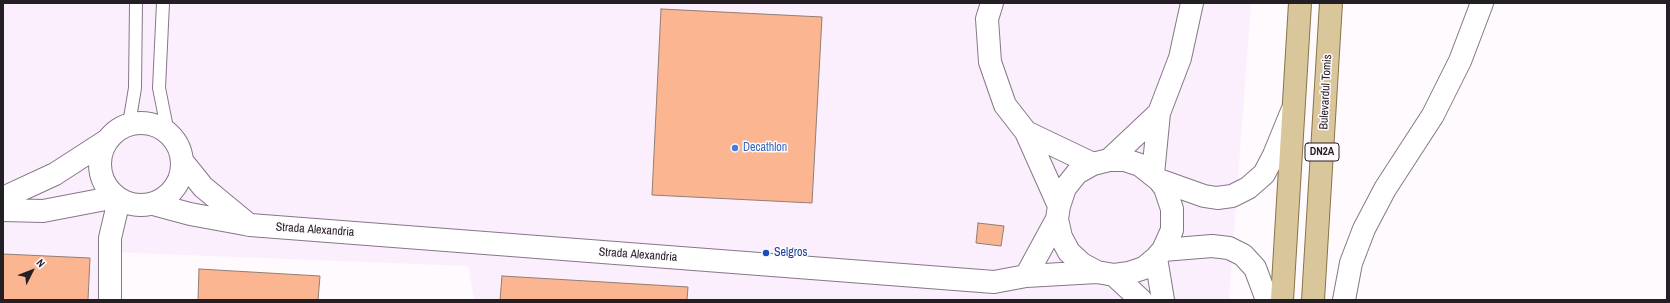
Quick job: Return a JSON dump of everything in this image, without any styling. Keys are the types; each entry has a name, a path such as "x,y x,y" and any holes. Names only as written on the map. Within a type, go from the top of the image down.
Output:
{"main road":[{"name":"DN2A","path":"1282,300 1300,3"},
{"name":"Bulevardul Tomis","path":"1313,300 1331,3"}],"street":[{"path":"992,3 986,19 990,62 1005,105 1026,132 1058,213 1061,237 1069,252 1082,264 1106,274 1141,300"},
{"path":"1106,274 1129,273 1144,268 1160,254 1172,230 1173,219 1170,198 1156,177 1159,113 1180,58 1192,3"},
{"path":"1344,300 1351,263 1364,229 1385,189 1433,115 1460,61 1482,3"},
{"path":"1026,132 1101,162 1133,163 1140,165 1156,177 1204,196 1217,198 1232,196 1248,188 1264,174 1274,155 1294,106"},
{"path":"1026,276 1058,213 1065,188 1069,183 1077,174 1101,162 1159,113"},
{"path":"3,198 55,174 106,141 116,131 129,124 143,123 156,126 168,133 176,141 181,151 183,162 181,176 175,188 166,198 153,204 141,206 130,204 118,198 103,182 100,168 101,154 106,141"},
{"path":"183,162 203,187 250,225"},
{"path":"3,210 42,211 118,198"},
{"path":"110,300 110,238 118,198"},
{"name":"Strada Alexandria","path":"153,204 190,214 250,225 994,282 1026,276 1106,274"},
{"path":"1160,254 1212,246 1229,248 1243,255 1255,268 1267,300"},
{"path":"1160,254 1163,300"}],"lane":[{"path":"129,124 135,88 136,3"},
{"path":"163,3 159,88 168,133"}],"shaded area":[{"path":"3,3 1251,3 1229,300 474,300 468,266 107,252 106,300 3,300"}],"building":[{"name":"Decathlon","path":"661,9 822,17 812,203 652,195"},
{"path":"978,223 1004,226 1001,246 976,243"},
{"path":"3,254 90,258 88,300 3,300"},
{"path":"199,269 320,276 318,300 198,300"},
{"path":"502,276 688,287 687,300 500,300"}],"place":[{"name":"Decathlon","path":"735,148"},
{"name":"Selgros","path":"766,253"}]}
